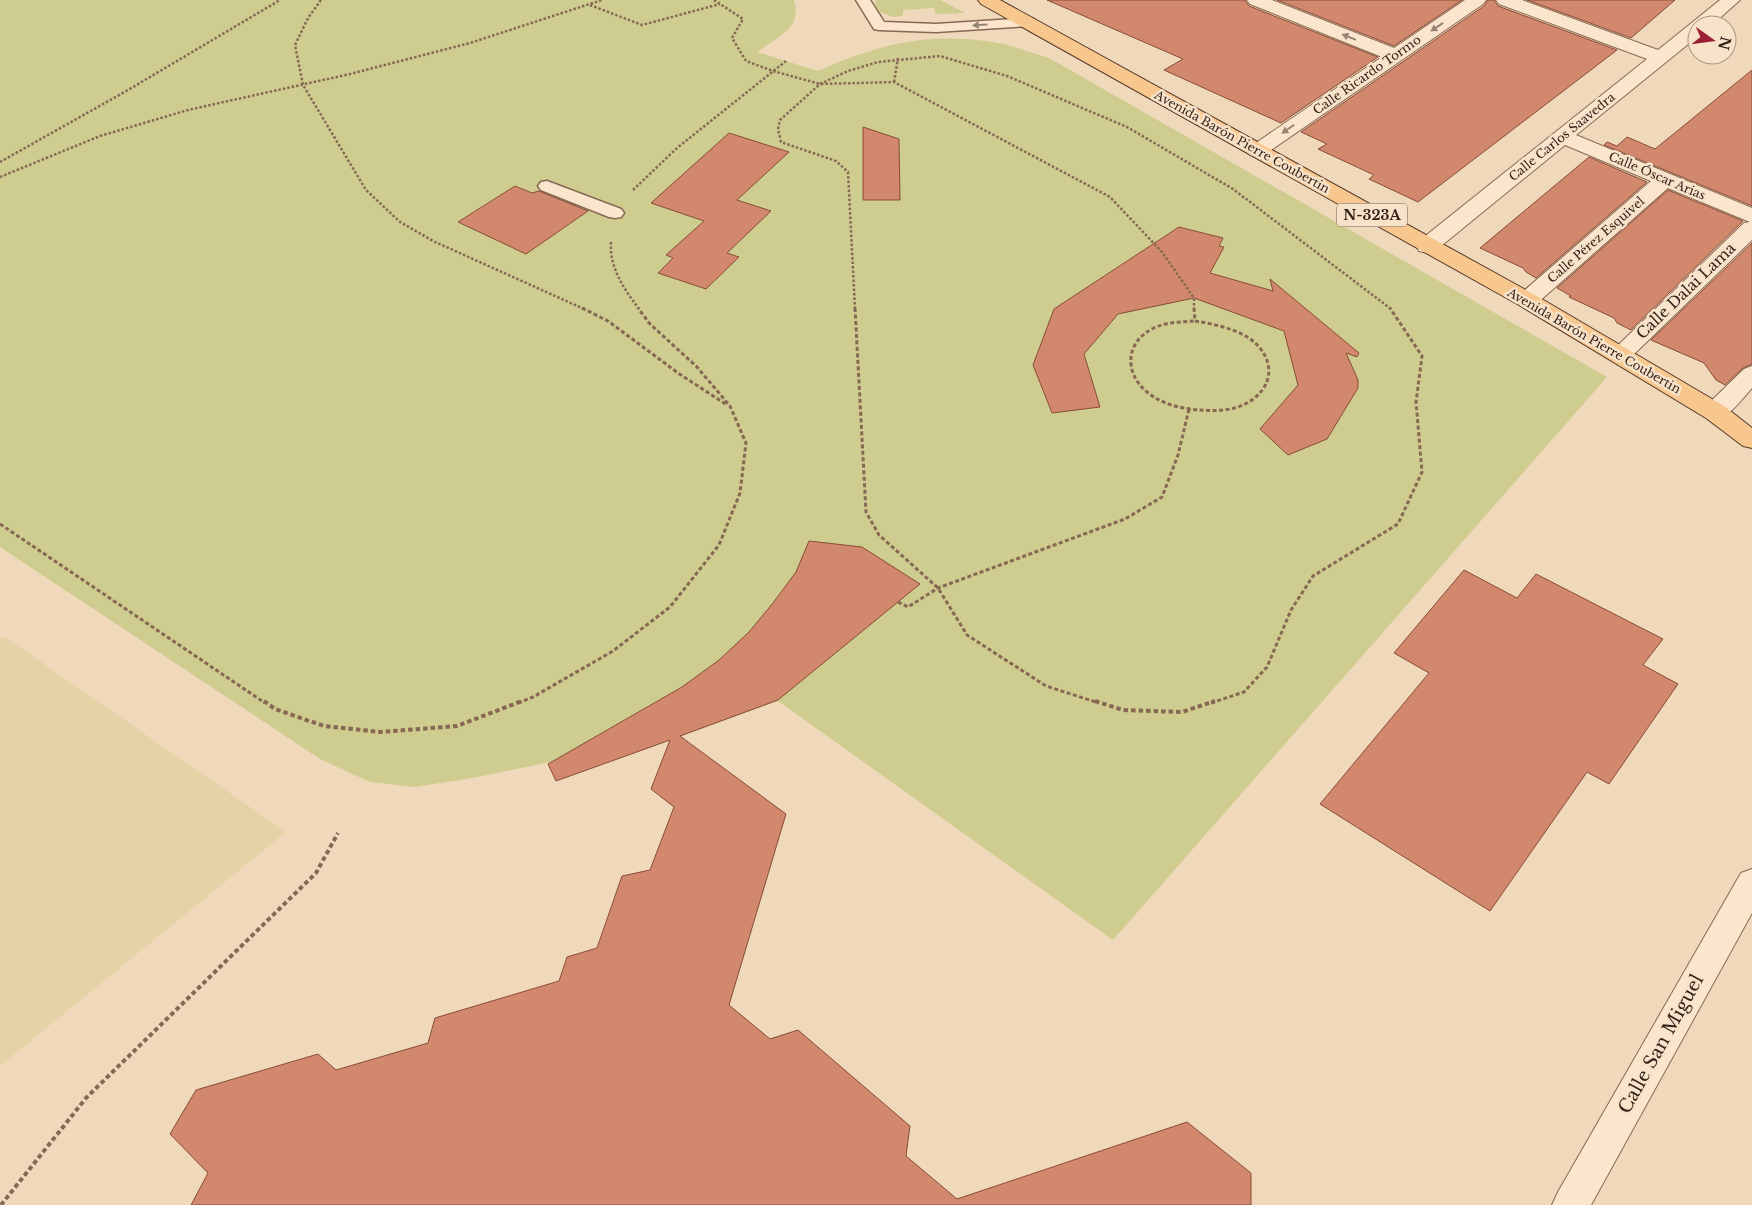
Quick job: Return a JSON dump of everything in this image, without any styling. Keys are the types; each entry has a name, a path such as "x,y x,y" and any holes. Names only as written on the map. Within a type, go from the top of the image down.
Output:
{"main road":[{"name":"Avenida Barón Pierre Coubertin","path":"987,0 1526,300 1715,412 1752,440"}],"street":[{"path":"1256,0 1395,55"},
{"name":"Calle Ricardo Tormo","path":"1257,151 1477,0"},
{"path":"1505,0 1660,58"},
{"path":"1713,15 1732,0"},
{"name":"Calle Carlos Saavedra","path":"1427,246 1687,36"},
{"name":"Calle Óscar Arias","path":"1563,137 1752,216"},
{"name":"Calle Pérez Esquivel","path":"1526,300 1665,180"},
{"name":"Calle Dalai Lama","path":"1620,355 1752,228"},
{"path":"1715,412 1752,374"},
{"name":"Calle San Miguel","path":"1571,1205 1752,883"}],"lane":[{"path":"864,0 879,26 936,28 1029,22"},
{"path":"547,186 615,214"}],"path":[{"path":"0,162 128,90 280,0"},
{"path":"321,0 308,18 295,45 303,84 366,190 400,222 433,241 573,303 608,321 678,373 730,406"},
{"path":"0,177 100,136 188,110 470,44 602,0"},
{"path":"714,0 743,19 732,38 746,61 773,71 820,84 894,82 1110,197 1162,252 1194,298 1195,321"},
{"path":"590,5 642,25 721,4"},
{"path":"940,56 1016,80 1086,108 1127,127 1233,189 1393,310 1422,356 1416,402 1422,472 1398,524 1313,576 1290,610 1267,667 1244,692 1182,712 1123,710 1046,686 967,635 938,588 879,535 866,512 848,172 836,161 781,142 777,130 780,118 820,84 864,65 898,58 940,56"},
{"path":"894,82 898,58"},
{"path":"0,524 275,709 324,726 381,732 457,726 533,697 613,651 670,607 719,545 740,493 746,443 730,406 697,367 649,323 624,289 610,256 612,223 615,214 636,187 677,148 786,61"},
{"path":"1195,321 1217,324 1238,332 1256,344 1266,358 1270,372 1266,387 1254,399 1236,408 1213,411 1188,409 1166,403 1148,392 1135,379 1129,364 1131,350 1139,338 1153,328 1173,323 1195,321"},
{"path":"898,602 908,607 938,588 1125,519 1162,498 1178,455 1188,409"},
{"path":"1,1205 86,1098 316,873 338,833"}],"shaded area":[{"path":"0,0 794,0 795,19 791,26 786,32 757,52 818,71 883,47 904,43 925,40 969,39 1000,43 1049,58 1607,377 1113,940 778,701 613,761 601,734 584,755 477,777 415,787 370,782 320,759 0,547"},
{"path":"877,0 940,0 965,13 936,14 934,8 903,10 903,16 893,17 878,11 875,2"},
{"path":"5,637 286,832 0,1066 0,639"}],"building":[{"path":"1047,0 1245,0 1249,6 1378,57 1281,123 1164,70 1183,59"},
{"path":"1277,0 1462,0 1394,46"},
{"path":"1488,0 1494,0 1498,6 1617,50 1418,202 1369,179 1374,175 1318,149 1327,144 1301,132 1484,6"},
{"path":"1527,0 1675,0 1631,38"},
{"path":"1752,70 1752,206 1604,145 1607,142 1617,146 1627,137 1655,149"},
{"path":"863,127 899,139 900,200 863,200"},
{"path":"729,133 789,152 737,200 771,211 727,253 739,257 706,289 658,273 673,258 666,255 704,221 651,203"},
{"path":"1589,157 1647,182 1536,278 1523,268 1480,248"},
{"path":"515,186 532,193 539,191 588,211 526,254 458,222"},
{"path":"1668,190 1743,221 1631,330 1617,323 1614,318 1569,297 1571,296 1557,288"},
{"path":"1179,227 1223,238 1219,246 1224,247 1210,273 1273,291 1270,279 1359,353 1357,357 1346,353 1358,380 1358,388 1327,439 1288,455 1260,429 1298,385 1284,331 1194,298 1118,314 1084,354 1100,407 1052,413 1033,365 1054,309"},
{"path":"1752,243 1752,364 1743,368 1725,385 1716,380 1704,363 1651,340"},
{"path":"809,541 862,547 920,584 778,700 680,736 786,814 729,1005 770,1039 798,1030 910,1126 906,1156 957,1199 1187,1122 1251,1173 1251,1205 191,1205 208,1173 170,1134 196,1090 318,1054 336,1070 428,1043 435,1018 559,981 567,957 597,948 622,876 650,870 674,807 651,789 670,740 556,781 548,764 682,687 719,660 749,632 773,603 796,572"},
{"path":"1464,570 1517,598 1536,574 1663,639 1643,665 1678,684 1609,784 1587,772 1490,911 1320,804 1429,673 1394,653"}]}
